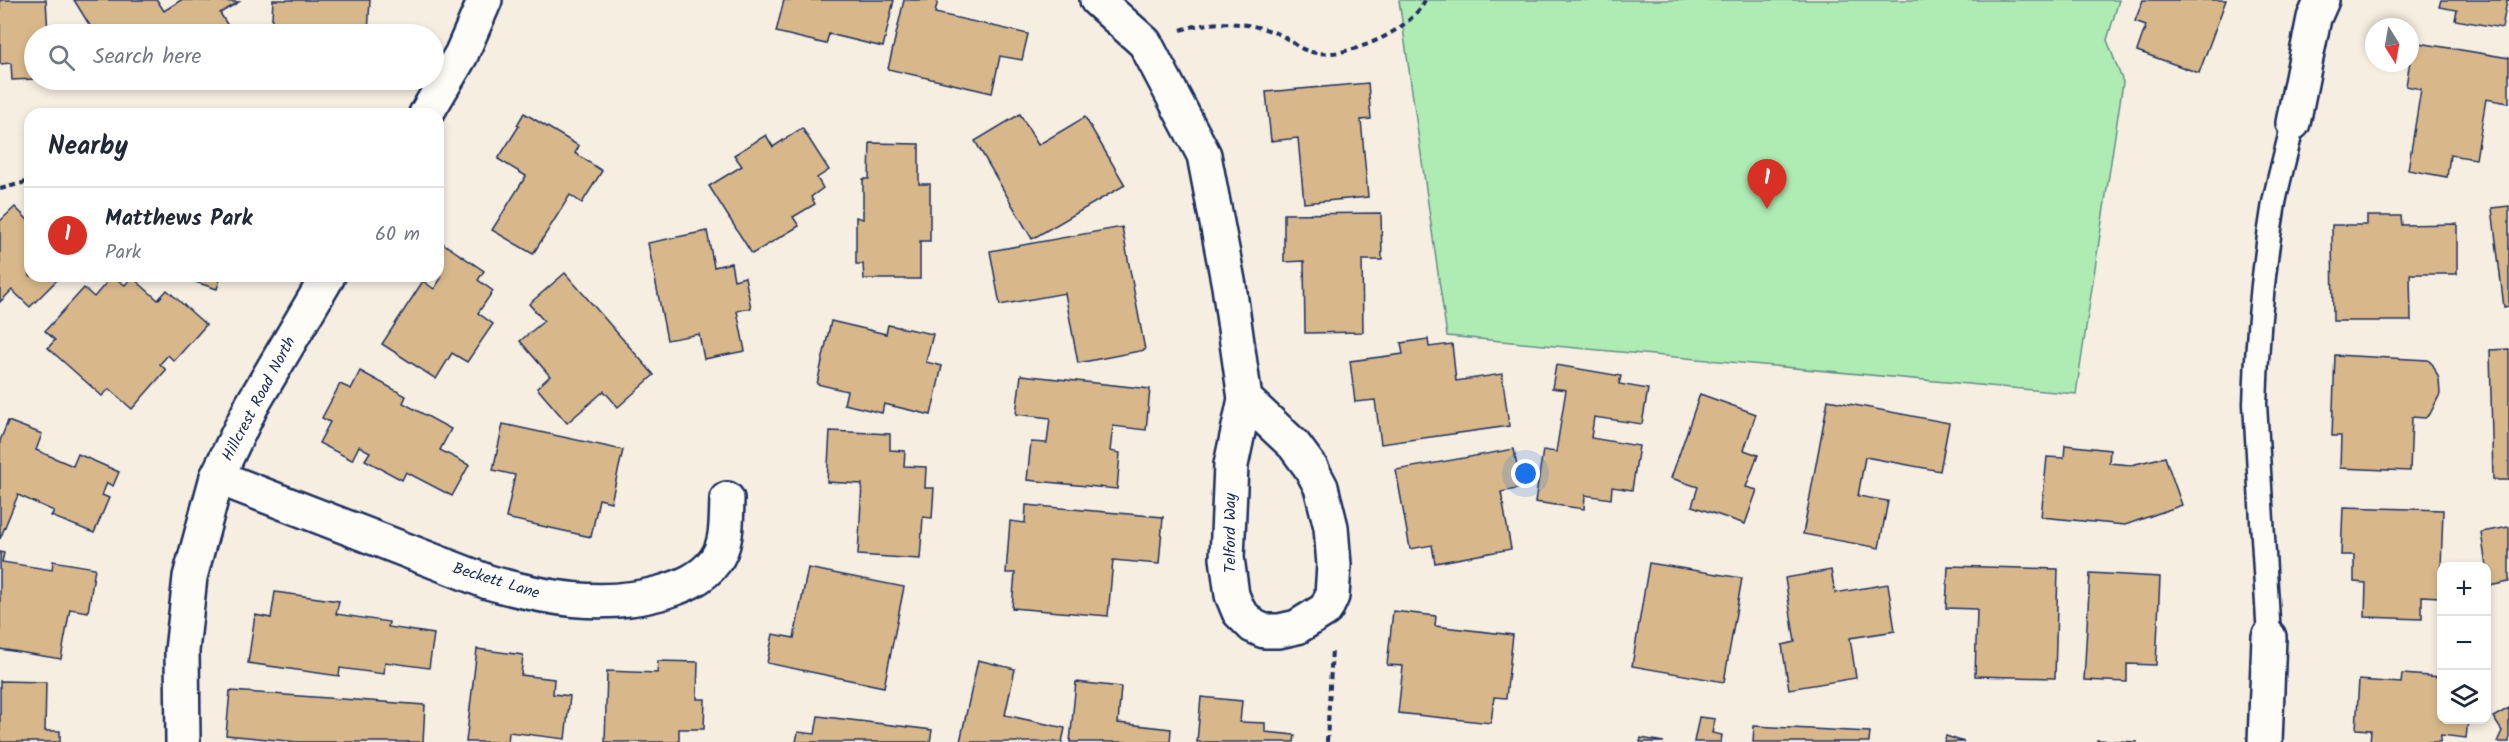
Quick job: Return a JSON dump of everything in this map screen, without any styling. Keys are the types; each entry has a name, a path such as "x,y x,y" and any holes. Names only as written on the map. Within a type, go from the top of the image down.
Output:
{"street":[{"path":"444,84 461,55 485,0"},
{"name":"Telford Way","path":"1097,0 1145,42 1204,155 1229,286 1245,399 1231,465 1227,558 1232,595 1239,612 1253,626 1264,631 1279,631 1298,627 1326,609 1332,596 1334,565 1331,527 1321,487 1311,468 1294,445 1245,399"},
{"path":"2293,123 2314,18 2322,0"},
{"path":"430,108 440,90"},
{"name":"Hillcrest Road North","path":"183,742 182,651 190,577 217,477 252,405 324,282"},
{"name":"Beckett Lane","path":"217,477 488,582 533,595 582,601 610,602 641,599 673,590 698,579 716,560 725,537 727,499"},
{"path":"2265,742 2269,637"}],"lane":[{"path":"2269,637 2255,404 2256,367 2260,303 2274,201 2293,123"}],"path":[{"path":"1145,42 1205,24 1229,23 1278,34 1299,49 1319,53 1344,51 1376,42 1422,7 1425,0"},
{"path":"0,189 24,183"},
{"path":"1327,742 1332,642"}],"green space":[{"path":"1399,0 2119,0 2107,40 2123,82 2076,394 1447,336"}],"building":[{"path":"0,0 46,0 47,24 24,24 24,79 12,80 11,63 0,64"},
{"path":"74,0 157,0 164,11 181,0 239,2 220,13 227,24 89,24"},
{"path":"273,0 370,0 369,24 272,24"},
{"path":"784,0 894,0 883,47 829,34 826,44 776,32"},
{"path":"904,0 938,0 935,13 1028,34 1022,60 1000,56 992,93 888,69"},
{"path":"2143,0 2226,0 2199,73 2137,51 2146,25 2135,21"},
{"path":"2441,0 2509,1 2507,1 2502,28 2455,20 2457,10 2439,7"},
{"path":"2419,43 2509,58 2509,103 2486,99 2476,159 2450,155 2447,177 2408,170 2421,89 2406,86 2408,72 2419,72"},
{"path":"1368,83 1371,119 1361,120 1368,197 1304,203 1298,138 1271,141 1266,92"},
{"path":"524,113 579,146 575,153 602,171 582,203 570,195 533,254 492,230 526,176 498,159 519,126 517,125"},
{"path":"1020,114 1038,145 1085,117 1125,185 1032,239 975,141"},
{"path":"802,128 829,170 817,178 823,188 811,197 815,204 793,217 799,226 752,254 709,186 742,166 734,155 766,135 773,147"},
{"path":"870,143 919,144 919,184 930,184 930,241 920,241 920,279 864,279 863,264 856,264 856,217 863,219 863,179 869,179"},
{"path":"2509,206 2509,306 2504,307 2492,208"},
{"path":"15,207 24,216 24,282 55,282 30,307 12,290 0,302 0,221"},
{"path":"1381,213 1382,260 1362,260 1363,332 1305,333 1304,261 1284,262 1284,214"},
{"path":"2367,216 2401,216 2402,225 2457,224 2457,274 2410,274 2411,321 2333,321 2332,225 2367,225"},
{"path":"1122,227 1145,350 1078,363 1065,293 1000,305 990,251"},
{"path":"707,231 714,267 731,263 734,280 745,277 751,308 737,311 745,351 704,359 699,334 667,340 648,243"},
{"path":"444,244 484,271 478,280 493,291 478,313 493,324 467,362 452,353 436,379 382,344 422,282 434,289 439,282 444,282"},
{"path":"565,273 654,375 618,407 604,391 567,423 537,388 550,376 520,341 544,321 529,304"},
{"path":"107,282 121,282 125,285 128,282 138,282 158,300 167,290 206,325 174,361 168,355 160,364 166,370 132,409 109,389 102,396 48,348 55,340 45,331 84,288 94,297"},
{"path":"195,282 219,282 217,289"},
{"path":"831,321 886,334 888,325 933,334 926,362 942,366 931,415 884,404 882,413 844,404 847,391 817,384"},
{"path":"1428,339 1429,347 1452,344 1456,381 1502,374 1509,426 1381,444 1375,400 1355,402 1350,361 1403,354 1401,343"},
{"path":"2509,349 2509,480 2493,480 2490,350"},
{"path":"2335,355 2428,360 2433,365 2439,379 2440,394 2430,414 2425,418 2412,417 2410,471 2340,468 2341,436 2332,436"},
{"path":"1556,365 1621,376 1619,384 1648,389 1642,424 1594,417 1591,438 1639,446 1632,490 1612,487 1611,499 1585,495 1584,509 1535,502 1543,450 1556,452 1566,390 1552,388"},
{"path":"360,371 406,396 403,403 451,429 440,450 469,465 452,496 406,472 402,480 365,460 370,452 359,446 352,460 319,443 330,422 322,418 340,384 351,389"},
{"path":"1021,375 1150,389 1146,430 1113,426 1110,451 1120,453 1117,489 1027,480 1031,442 1047,443 1050,418 1016,414"},
{"path":"1700,394 1756,414 1744,450 1758,455 1746,487 1757,490 1745,524 1692,506 1698,487 1671,478"},
{"path":"1828,400 1949,423 1940,471 1865,457 1858,496 1888,501 1879,548 1803,534"},
{"path":"8,421 42,434 36,450 73,466 78,454 119,472 113,486 107,483 102,495 109,498 94,533 51,516 54,511 18,495 0,539 0,441"},
{"path":"503,424 623,450 611,502 599,499 591,537 506,518 515,475 493,470"},
{"path":"830,431 890,434 890,450 905,451 904,466 926,467 925,488 934,488 932,518 923,517 920,559 858,555 862,484 827,482"},
{"path":"2065,445 2110,450 2109,463 2131,465 2165,457 2182,505 2125,525 2041,517 2047,457 2064,458"},
{"path":"1514,449 1521,488 1501,492 1511,549 1435,563 1432,545 1410,549 1396,470"},
{"path":"1026,505 1163,517 1159,564 1113,560 1108,616 1012,608 1015,573 1006,573 1010,521 1025,523"},
{"path":"2343,507 2443,510 2441,562 2437,562 2437,597 2422,596 2422,619 2365,617 2366,583 2354,582 2354,555 2341,555"},
{"path":"2509,527 2509,582 2491,586 2491,562 2485,562 2481,532"},
{"path":"0,552 4,553 2,562 52,570 53,561 95,568 88,612 70,609 61,659 0,649"},
{"path":"1649,563 1742,578 1724,682 1632,666"},
{"path":"1948,566 2058,569 2055,678 1975,676 1977,609 1946,608"},
{"path":"808,568 904,587 884,687 767,663 773,634 794,638"},
{"path":"1831,570 1835,593 1888,584 1895,631 1850,638 1856,678 1789,689 1782,645 1795,642 1785,578"},
{"path":"2090,573 2160,577 2156,665 2127,664 2127,682 2084,680"},
{"path":"275,592 339,601 336,614 389,622 388,627 434,634 429,668 385,662 384,674 340,668 339,676 248,663 255,615 271,618"},
{"path":"1393,611 1436,616 1435,626 1513,635 1506,698 1494,697 1491,723 1398,713 1403,666 1387,665"},
{"path":"477,649 523,655 521,675 554,679 553,694 570,696 565,739 509,732 508,742 466,742"},
{"path":"978,660 1015,669 1005,715 1065,728 1062,742 960,742"},
{"path":"658,661 698,662 697,699 705,699 704,729 679,729 679,742 605,742 607,671 657,673"},
{"path":"2402,674 2437,677 2437,724 2468,724 2466,738 2441,735 2440,742 2370,742 2371,730 2356,729 2359,680 2401,683"},
{"path":"0,681 46,682 45,731 60,731 60,742 0,742"},
{"path":"1076,682 1121,687 1118,723 1171,729 1170,742 1070,742"},
{"path":"230,691 425,705 423,742 298,742 226,735"},
{"path":"1201,697 1242,701 1240,722 1265,723 1265,732 1295,735 1294,742 1197,742"},
{"path":"2509,708 2509,742 2497,742 2502,731 2493,717"},
{"path":"818,716 932,730 930,742 796,742 798,732 815,734"},
{"path":"1699,717 1715,719 1712,733 1722,735 1721,742 1694,742"},
{"path":"1754,726 1870,732 1869,742 1753,742"},
{"path":"1946,736 1964,742 1944,742"},
{"path":"1641,738 1664,742 1640,742"},
{"path":"2097,740 2138,742 2097,742"}],"place":[{"name":"Matthews Park","path":"1767,209"}]}
